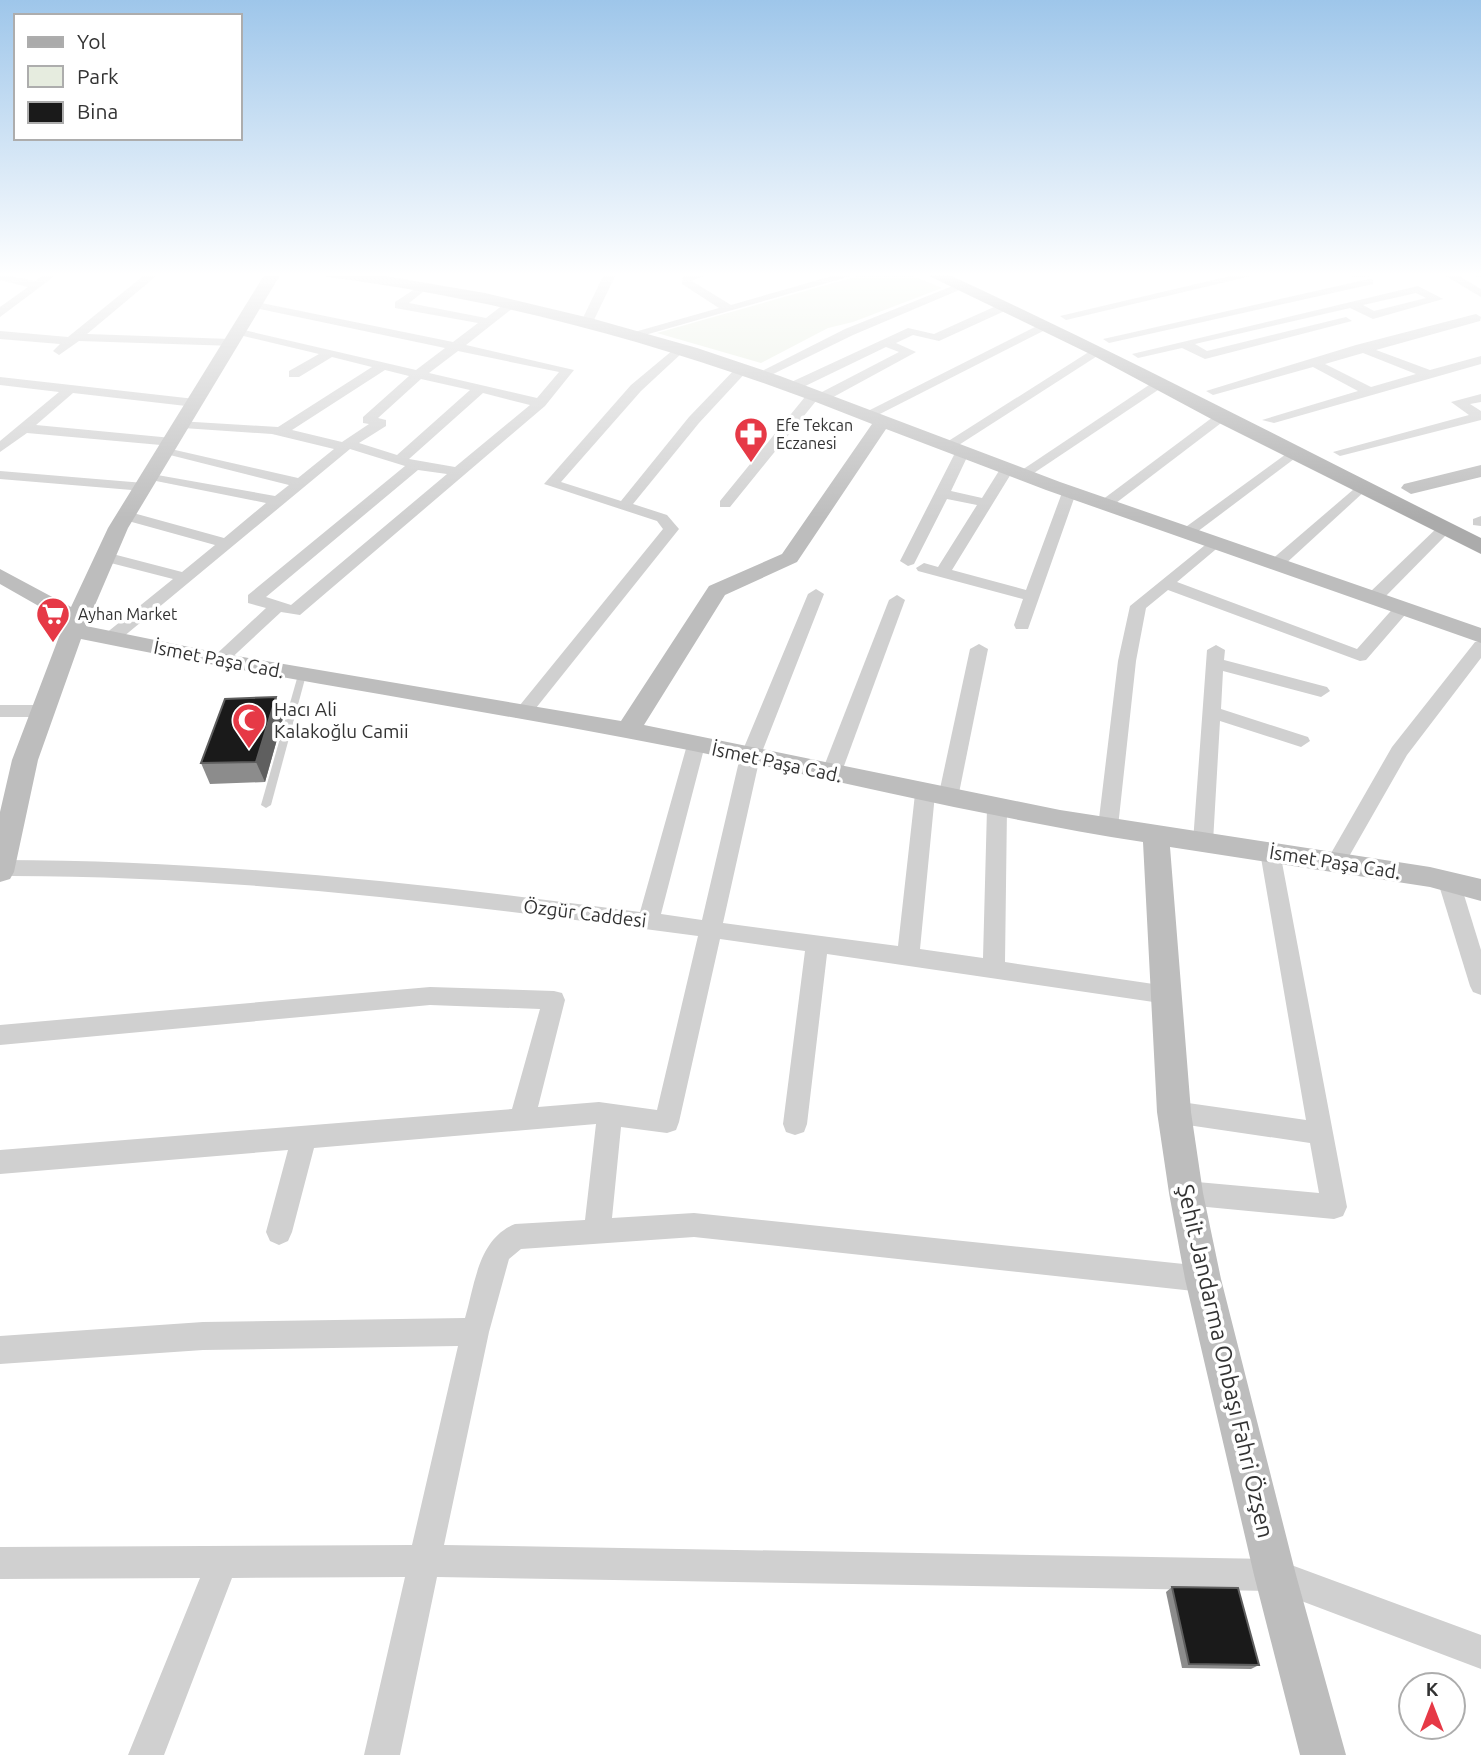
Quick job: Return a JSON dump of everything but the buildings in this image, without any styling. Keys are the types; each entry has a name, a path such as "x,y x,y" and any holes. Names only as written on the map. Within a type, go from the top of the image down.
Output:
{"main road":[{"path":"0,869 24,761 75,625 125,516 225,354"},
{"path":"695,354 818,396 1015,472 1481,636"},
{"path":"1117,354 1160,384 1222,418 1481,547"},
{"path":"1138,354 1364,464"},
{"path":"628,730 717,591 790,558 875,419"},
{"path":"1411,488 1481,471"},
{"path":"1387,476 1480,522"},
{"name":"İsmet Paşa Cad.","path":"0,575 75,625 111,638 302,675 628,730 998,808 1480,888"},
{"name":"Şehit Jandarma Onbaşı Fahri Özşen","path":"1156,835 1174,1112 1186,1193 1203,1279 1275,1575 1323,1755"}],"street":[{"path":"294,374 328,354"},
{"path":"340,354 540,403"},
{"path":"111,638 346,446 382,424 368,420 420,373 447,354"},
{"path":"415,465 254,599 294,611 540,403 568,370 490,354"},
{"path":"522,714 671,529 662,518 551,484 636,388 674,354"},
{"path":"625,505 694,420 752,372 796,354"},
{"path":"792,387 862,354"},
{"path":"725,504 818,396 906,354"},
{"path":"875,419 995,354"},
{"path":"908,561 942,492 954,450 1091,354"},
{"path":"1213,391 1340,354"},
{"path":"1375,354 1425,373"},
{"path":"1403,365 1429,358"},
{"path":"1269,420 1425,373 1481,360"},
{"path":"1312,362 1368,391"},
{"path":"280,432 385,364"},
{"path":"0,381 195,403"},
{"path":"942,573 986,503 1015,472 1160,384"},
{"path":"399,460 481,388"},
{"path":"0,448 69,390"},
{"path":"1481,398 1458,402 1481,416"},
{"path":"1340,452 1481,416"},
{"path":"1107,503 1222,418"},
{"path":"183,424 280,432 415,465 458,472"},
{"path":"22,428 170,446 300,483"},
{"path":"1188,532 1293,453"},
{"path":"0,475 148,482 277,501"},
{"path":"1276,564 1361,487"},
{"path":"1022,625 1070,490"},
{"path":"942,492 986,503"},
{"path":"125,516 226,543"},
{"path":"1374,598 1445,528"},
{"path":"1108,827 1127,661 1138,606 1215,542"},
{"path":"105,557 184,577"},
{"path":"925,568 1033,597"},
{"path":"1165,583 1360,656 1403,608"},
{"path":"0,1162 522,1119 610,1114 667,1122 750,757 816,594"},
{"path":"831,774 897,600"},
{"path":"219,660 277,607"},
{"path":"1336,862 1399,752 1481,646"},
{"path":"908,956 936,796 979,649"},
{"path":"1203,842 1215,656 1321,691"},
{"path":"0,711 43,711"},
{"path":"1212,712 1301,741"},
{"path":"648,921 696,745"},
{"path":"994,968 998,808"},
{"path":"1186,1193 1334,1207 1270,852"},
{"name":"Özgür Caddesi","path":"0,869 84,869 270,878 476,899 817,943 1167,995"},
{"path":"1449,882 1481,986"},
{"path":"795,1124 817,943"},
{"path":"0,1035 430,996 554,1000 522,1119"},
{"path":"1174,1112 1321,1133"},
{"path":"597,1230 610,1114"},
{"path":"279,1232 304,1136"},
{"path":"382,1755 475,1332 498,1252 515,1237 694,1225 1203,1279"},
{"path":"0,1350 203,1336 475,1332"},
{"path":"0,1563 424,1561 1275,1575 1481,1652"},
{"path":"146,1755 222,1562"}],"lane":[{"path":"266,805 302,675"}],"green space":[{"path":"729,354 778,354 761,363"}],"place":[{"name":"Efe Tekcan Eczanesi","path":"751,464"},
{"name":"Ayhan Market","path":"53,644"},
{"name":"Hacı Ali Kalakoğlu Camii","path":"249,750"}]}
